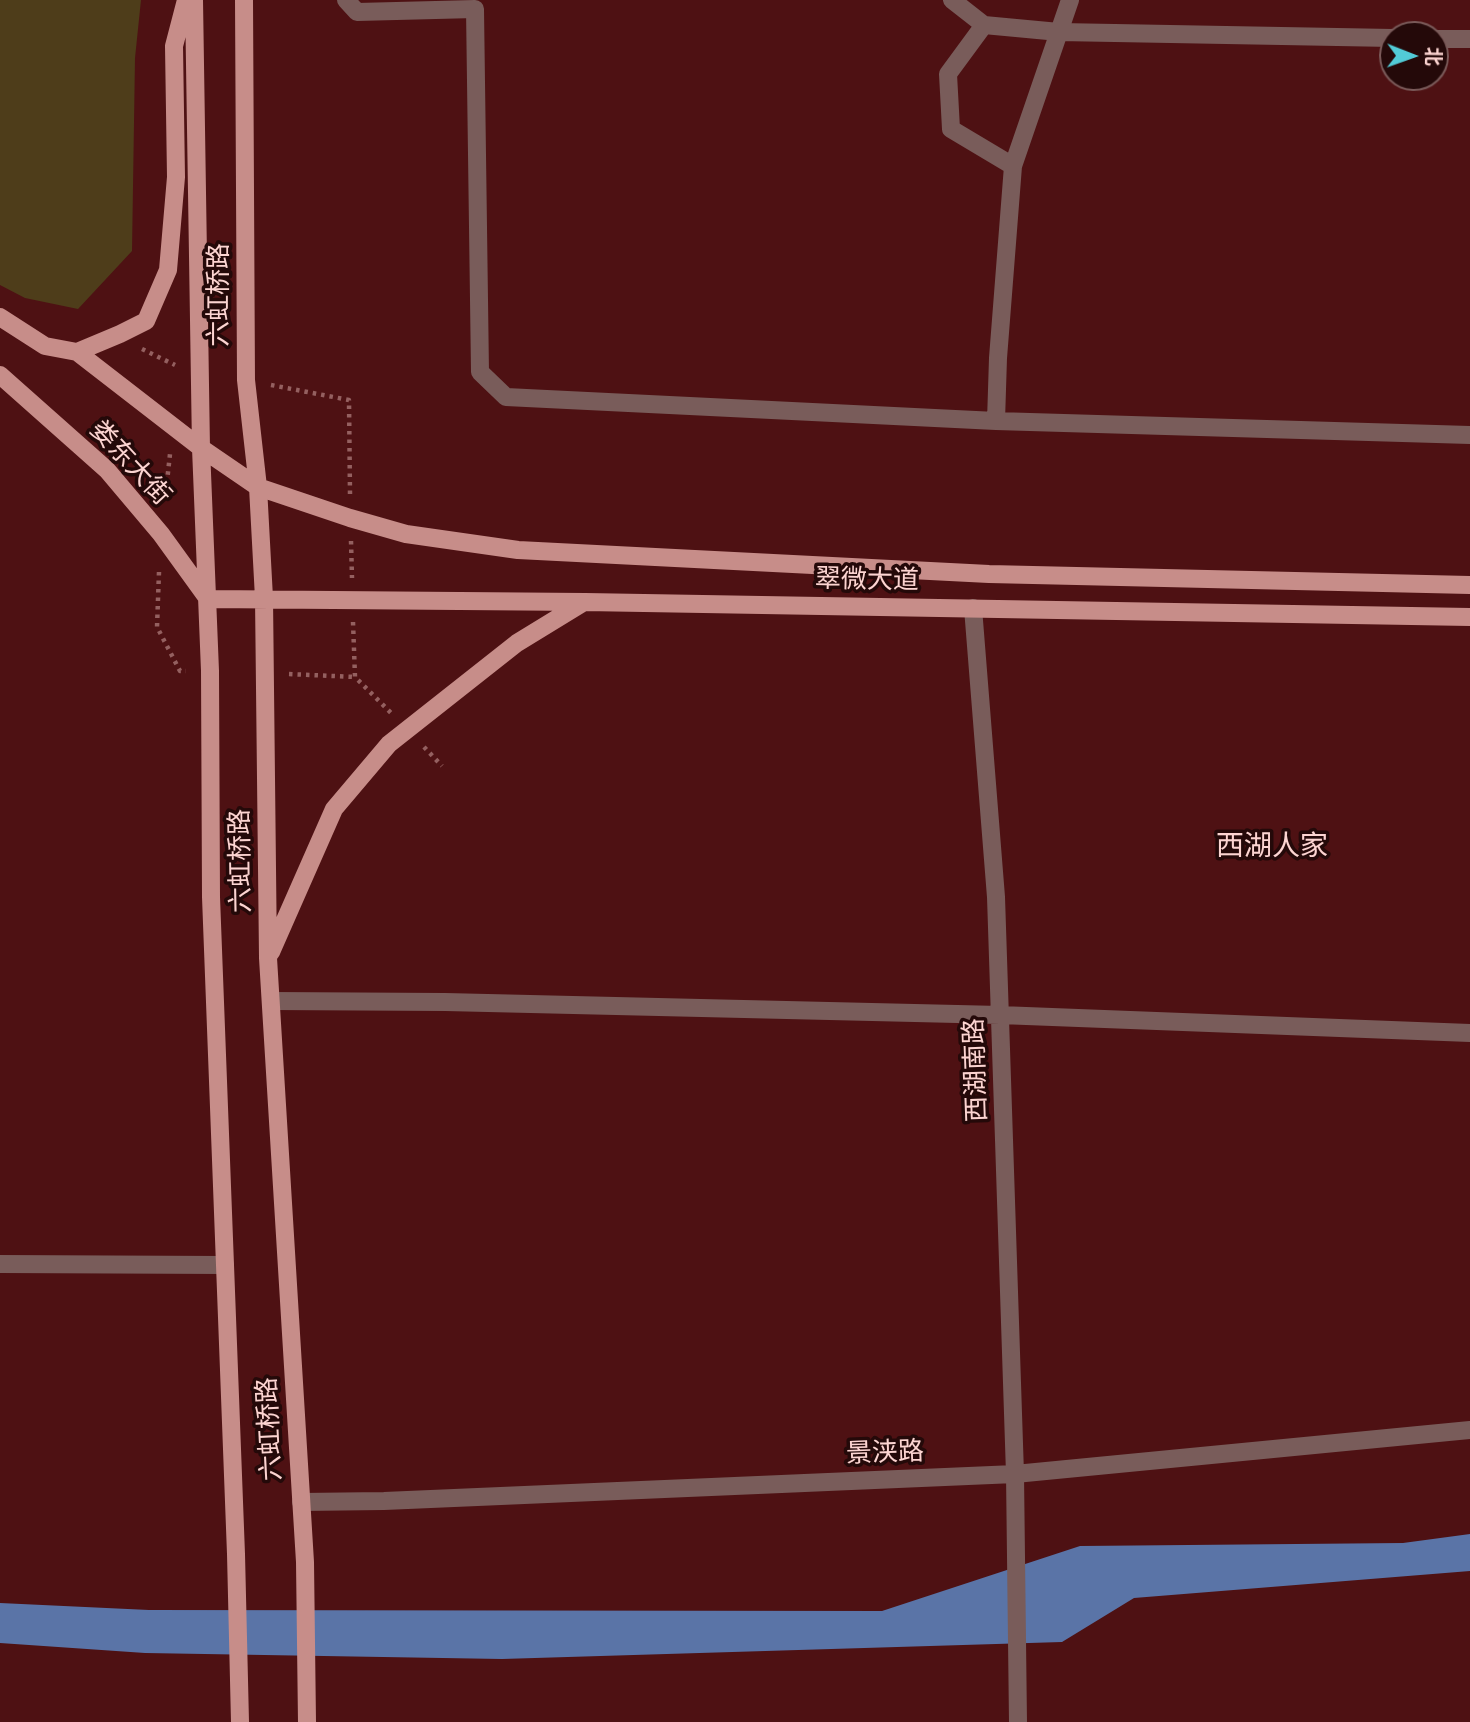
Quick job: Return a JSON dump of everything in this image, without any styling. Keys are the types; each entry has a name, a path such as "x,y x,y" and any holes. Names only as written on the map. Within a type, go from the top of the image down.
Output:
{"main road":[{"path":"77,352 146,321 168,270 176,177 174,46 186,0"},
{"name":"六虹桥路","path":"194,0 201,449 210,671 211,897 240,1722"},
{"name":"六虹桥路","path":"244,0 246,380 258,487 264,598 268,958 305,1562 307,1722"},
{"name":"娄东大街","path":"4,321 46,346 77,352 201,449 258,487"},
{"name":"娄东大街","path":"4,379 107,470 160,534 208,599"},
{"name":"翠微大道","path":"258,487 406,534 518,550 989,574 1470,585"},
{"name":"翠微大道","path":"208,599 585,601 1470,617"},
{"path":"268,958 334,809 389,744 517,643 585,601"}],"street":[{"path":"346,0 357,12 475,9 480,372 506,397 996,421 1470,435"},
{"path":"952,0 984,25 1059,32 1379,38"},
{"path":"996,421 998,358 1013,166 1070,0"},
{"path":"984,25 947,74 951,129 1013,166"},
{"path":"1449,39 1470,40"},
{"name":"西湖南路","path":"972,608 996,897 1015,1474 1018,1722"},
{"path":"271,1001 445,1002 1000,1015 1470,1033"},
{"path":"0,1264 225,1265"},
{"name":"景浃路","path":"301,1502 384,1501 1015,1474 1470,1430"}],"shaded area":[{"path":"0,0 141,0 135,58 132,251 78,309 25,298 0,285"}],"water":[{"path":"1470,1534 1470,1571 1134,1598 1062,1642 502,1659 145,1653 0,1643 0,1603 149,1610 882,1611 1080,1546 1403,1543"}],"district":[{"name":"西湖人家","path":"1272,847"}]}
